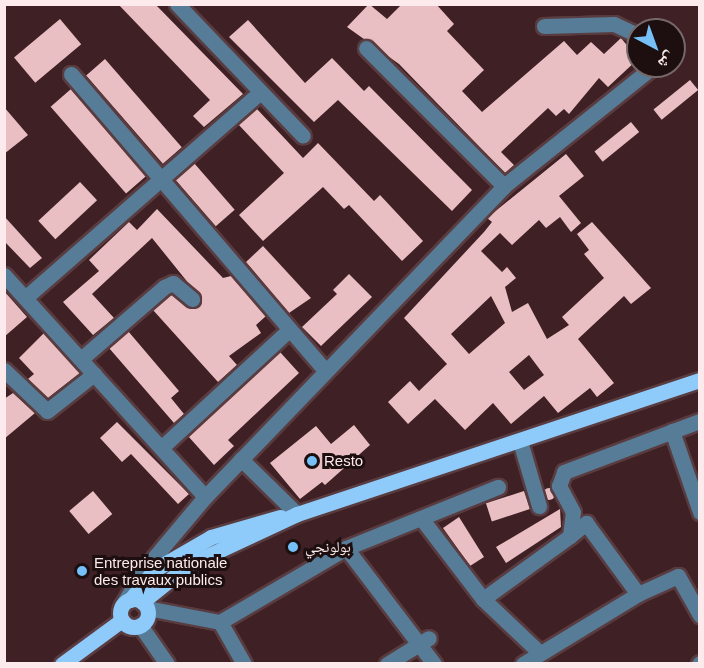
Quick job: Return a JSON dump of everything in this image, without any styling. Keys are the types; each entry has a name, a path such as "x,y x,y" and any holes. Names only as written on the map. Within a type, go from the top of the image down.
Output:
{"main road":[{"path":"62,663 122,620 136,603 188,565 297,514 699,380"},
{"path":"122,620 140,625 136,603"}],"street":[{"path":"177,4 303,136"},
{"path":"544,26 614,24 626,30"},
{"path":"366,48 504,186"},
{"path":"71,74 326,371"},
{"path":"498,487 346,548 220,622 136,603 142,572 205,497 241,459 504,186 639,78"},
{"path":"25,298 163,180 260,92"},
{"path":"4,275 205,497"},
{"path":"81,359 164,287 173,283 192,299"},
{"path":"161,448 289,330"},
{"path":"4,370 47,411 94,374"},
{"path":"570,536 573,512 559,486 564,472 699,421"},
{"path":"672,431 699,512"},
{"path":"520,441 539,506"},
{"path":"241,459 297,514"},
{"path":"421,518 483,599 540,653"},
{"path":"483,599 586,523 638,594"},
{"path":"346,548 424,641 434,663"},
{"path":"523,663 638,594 678,576 699,615"},
{"path":"220,622 244,663"},
{"path":"140,625 167,663"},
{"path":"387,663 424,641"}],"building":[{"path":"118,4 155,4 243,94 204,127 193,116 210,100"},
{"path":"369,4 387,19 402,4 436,4 454,24 447,31 484,70 462,91 482,112 564,41 577,55 591,42 604,54 621,38 626,44 626,70 608,87 599,78 569,114 564,109 556,116 548,108 501,152 514,165 505,173 399,64 347,27"},
{"path":"60,19 81,44 35,83 14,58"},
{"path":"248,20 305,83 332,58 364,91 369,86 472,190 452,211 338,100 314,122 229,37"},
{"path":"105,59 182,147 163,164 86,75"},
{"path":"690,80 698,90 662,120 653,110"},
{"path":"71,89 146,176 126,194 51,107"},
{"path":"4,107 28,135 4,154"},
{"path":"256,108 303,158 318,143 374,201 380,195 423,241 402,261 349,205 344,209 323,187 263,241 239,215 284,173 238,124"},
{"path":"631,122 639,132 603,162 594,152"},
{"path":"566,154 584,176 559,196 581,223 571,232 560,217 546,228 539,220 512,245 500,233 481,251 502,272 507,267 516,278 505,287 512,312 528,303 547,339 569,325 562,317 604,278 584,254 589,250 577,234 592,222 651,288 631,304 624,296 578,339 614,383 597,397 590,388 558,413 544,396 511,424 493,403 465,430 435,399 408,424 388,402 410,381 419,391 447,364 404,318 484,232 492,222 487,218","holes":["491,296 505,323 469,354 451,334","529,355 544,375 524,390 509,372"]},
{"path":"194,163 235,210 216,226 175,179"},
{"path":"80,182 97,200 55,239 38,221"},
{"path":"157,209 223,278 231,276 266,316 256,325 261,333 229,356 237,365 218,382 153,310 171,294 190,308 202,300 152,238 92,294 114,318 93,335 63,302 99,271 89,260 129,222 137,230"},
{"path":"4,216 42,258 30,268 4,241"},
{"path":"263,246 311,298 289,313 246,262"},
{"path":"349,274 372,297 321,346 302,327 337,294 333,290"},
{"path":"4,291 27,317 4,337"},
{"path":"128,331 179,391 171,398 184,414 174,423 109,348"},
{"path":"44,333 80,373 48,398 28,379 34,374 19,358"},
{"path":"280,352 299,373 228,440 234,446 214,465 188,436"},
{"path":"13,393 35,413 4,439 4,399"},
{"path":"117,422 189,494 178,504 131,454 122,462 100,438"},
{"name":"Resto","path":"354,425 370,445 325,485 322,482 300,499 270,463 316,426 331,444"},
{"path":"549,488 555,494 549,500 543,494"},
{"path":"93,491 112,514 89,534 69,511"},
{"path":"524,491 530,509 492,521 486,503"},
{"path":"560,509 561,527 506,563 496,547"},
{"path":"459,517 484,557 470,566 443,528"}],"place":[{"name":"Resto","path":"312,461"},
{"name":"بولونجي","path":"293,547"},
{"name":"Entreprise nationale des travaux publics","path":"82,571"}]}
